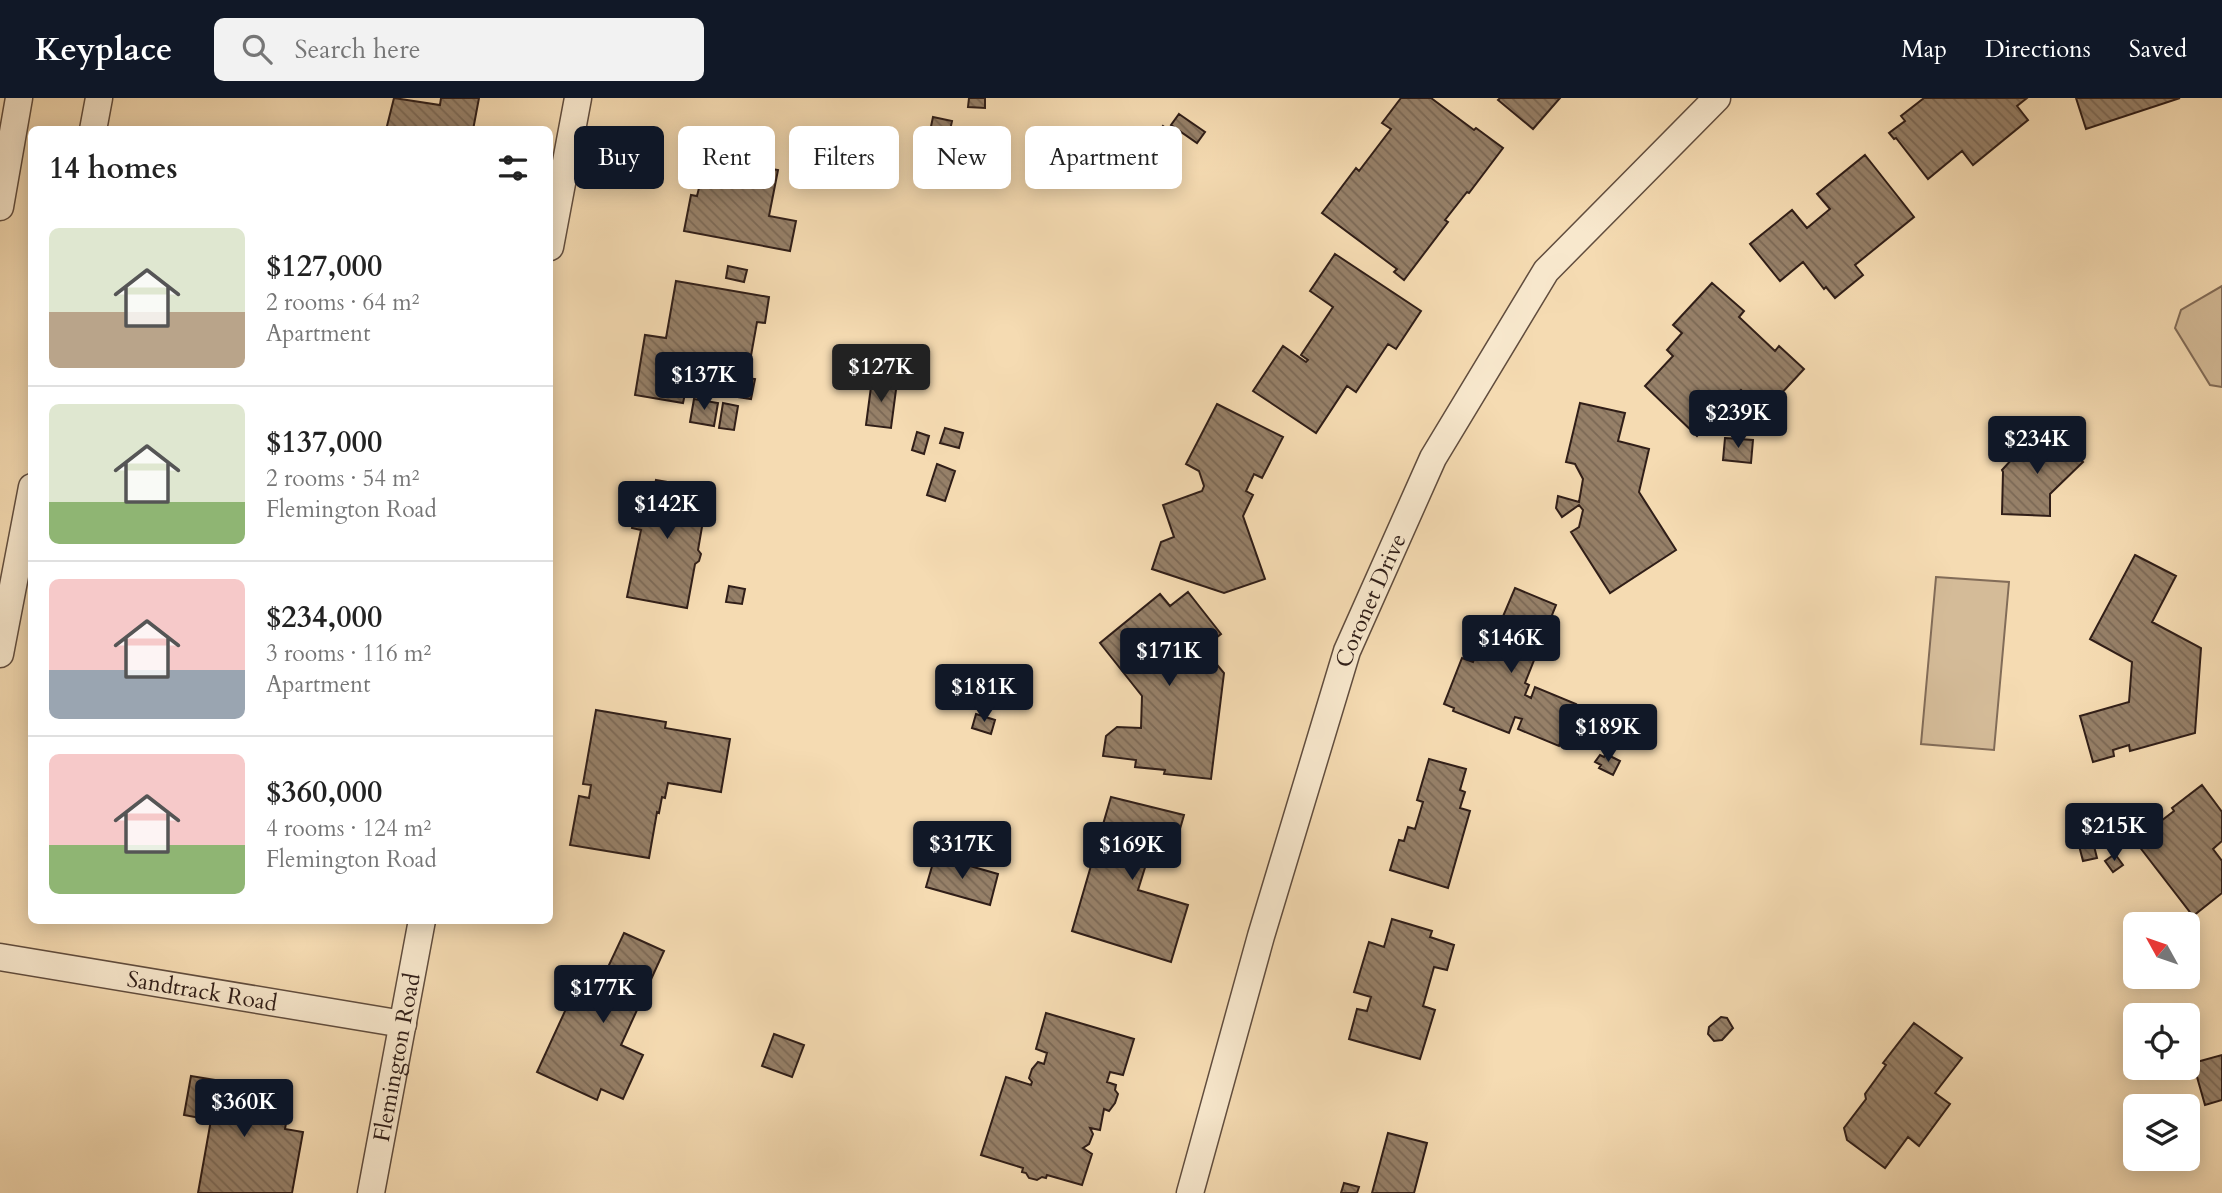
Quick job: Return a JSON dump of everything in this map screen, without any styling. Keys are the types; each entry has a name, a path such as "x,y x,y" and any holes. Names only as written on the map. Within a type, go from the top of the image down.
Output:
{"street":[{"path":"0,207 19,98"},
{"path":"94,126 99,98"},
{"path":"553,231 578,98"},
{"name":"Coronet Drive","path":"1190,1193 1261,936 1347,651 1433,458 1546,271 1717,98"},
{"path":"0,654 28,508"},
{"name":"Flemington Road","path":"371,1193 421,924"},
{"name":"Sandtrack Road","path":"0,957 403,1024"}],"shaded area":[{"path":"2222,286 2222,387 2210,385 2175,328 2181,310"},
{"path":"1936,577 2009,582 1994,750 1921,744"}],"building":[{"path":"394,98 440,105 441,98 479,98 474,126 387,126"},
{"path":"969,98 985,98 985,108 968,107"},
{"path":"1401,98 1431,98 1503,148 1445,220 1448,222 1404,280 1394,272 1397,269 1322,213 1356,168 1359,171 1391,129 1382,123"},
{"path":"1560,98 1533,129 1498,100"},
{"path":"1924,98 2027,98 2017,106 2028,120 1973,165 1962,151 1928,179 1896,138 1889,133 1905,121 1901,116"},
{"path":"2076,98 2180,98 2086,129"},
{"path":"1179,114 1205,132 1197,143 1182,133 1182,126 1171,125"},
{"path":"933,117 952,121 951,126 931,126"},
{"path":"1865,155 1914,217 1855,265 1863,275 1835,298 1826,287 1824,289 1803,262 1780,281 1750,244 1792,210 1807,228 1830,209 1817,194"},
{"path":"699,189 774,189 769,216 796,221 790,251 684,231 691,195 697,196"},
{"path":"1335,254 1421,311 1396,349 1388,344 1356,392 1347,386 1316,433 1253,391 1283,346 1306,362 1308,360 1301,355 1333,307 1310,291"},
{"path":"728,266 747,270 744,282 726,278"},
{"path":"676,281 769,297 765,323 757,322 747,378 755,379 751,399 686,389 683,403 635,395 645,335 666,338"},
{"path":"1712,283 1744,311 1739,317 1775,351 1779,346 1804,369 1764,412 1741,390 1697,436 1645,386 1673,356 1667,350 1682,333 1673,325"},
{"path":"872,379 897,382 891,428 866,425"},
{"path":"694,399 718,403 714,426 690,422"},
{"path":"723,403 738,406 734,430 719,428"},
{"path":"1580,403 1625,413 1618,441 1649,449 1639,492 1676,550 1610,593 1571,532 1579,527 1583,510 1579,505 1562,517 1556,508 1558,496 1579,502 1583,479 1575,464 1566,462"},
{"path":"1217,404 1283,437 1262,478 1254,474 1246,491 1253,495 1243,516 1265,579 1224,593 1152,569 1161,542 1174,537 1163,505 1202,491 1204,486 1199,471 1186,464"},
{"path":"2049,427 2083,462 2050,494 2050,516 2002,514 2002,470"},
{"path":"945,428 963,433 959,448 940,443"},
{"path":"917,432 929,436 924,454 912,450"},
{"path":"1725,438 1753,440 1751,463 1723,460"},
{"path":"937,464 955,471 945,501 927,495"},
{"path":"656,480 708,489 706,519 703,521 698,550 701,554 695,564 687,608 627,597 641,530 632,528 635,510 628,508 632,485 654,489"},
{"path":"2135,555 2176,576 2152,622 2201,648 2195,733 2130,751 2129,745 2113,750 2114,756 2093,762 2080,716 2129,702 2132,662 2090,639"},
{"path":"729,586 745,589 742,604 726,602"},
{"path":"1515,588 1556,605 1525,683 1529,685 1525,695 1531,698 1535,687 1576,704 1559,746 1518,729 1522,719 1515,717 1509,733 1453,711 1454,708 1444,704 1462,658 1473,662 1486,629 1496,633"},
{"path":"1188,592 1221,634 1203,648 1224,673 1211,779 1164,774 1165,770 1135,767 1136,760 1103,756 1106,736 1117,727 1141,728 1142,696 1100,643 1160,594 1170,606"},
{"path":"596,710 666,722 665,728 730,739 721,792 668,783 665,798 662,797 659,813 657,812 649,858 570,845 579,796 589,798 591,785 583,784"},
{"path":"976,714 995,720 991,734 972,728"},
{"path":"1606,754 1620,761 1613,775 1599,768 1601,765 1595,762 1600,755 1604,757"},
{"path":"1429,759 1466,769 1460,790 1465,792 1460,808 1470,811 1448,888 1390,870 1399,840 1404,841 1408,827 1415,829 1423,802 1417,800"},
{"path":"2202,785 2222,812 2222,841 2213,849 2222,861 2222,893 2198,912 2190,912 2135,841 2174,811 2172,808"},
{"path":"1111,797 1184,815 1170,864 1148,858 1138,890 1188,905 1171,962 1072,931"},
{"path":"2090,830 2097,858 2083,861 2076,834"},
{"path":"2115,854 2123,865 2113,872 2105,861"},
{"path":"935,856 998,874 990,905 926,887"},
{"path":"1392,919 1432,931 1430,937 1454,945 1447,970 1434,967 1423,1006 1435,1010 1420,1059 1349,1039 1357,1009 1367,1011 1371,997 1354,992 1369,942 1384,947"},
{"path":"624,933 664,951 621,1045 643,1055 623,1099 601,1089 597,1100 537,1072 583,972 602,980"},
{"path":"1046,1013 1134,1039 1123,1075 1110,1072 1107,1082 1116,1085 1118,1094 1115,1103 1109,1111 1104,1109 1100,1130 1090,1128 1093,1134 1089,1144 1083,1148 1092,1154 1082,1185 1047,1175 1046,1178 1037,1180 1029,1178 1022,1172 1023,1168 981,1155 1006,1077 1031,1085 1029,1078 1032,1069 1038,1062 1044,1064 1047,1053 1036,1049"},
{"path":"1721,1017 1727,1018 1733,1028 1722,1040 1714,1041 1708,1034 1709,1027"},
{"path":"1914,1023 1962,1058 1935,1093 1950,1104 1919,1146 1908,1137 1885,1168 1847,1140 1844,1128 1866,1099 1865,1094 1886,1065 1883,1063"},
{"path":"774,1034 804,1045 792,1077 762,1066"},
{"path":"2222,1055 2222,1100 2205,1105 2198,1080 2200,1080 2200,1061"},
{"path":"191,1076 270,1089 268,1102 289,1105 285,1129 303,1132 292,1193 198,1193 211,1120 184,1115"},
{"path":"1388,1133 1427,1143 1414,1193 1372,1193"},
{"path":"1344,1183 1359,1187 1357,1193 1341,1193"}]}
